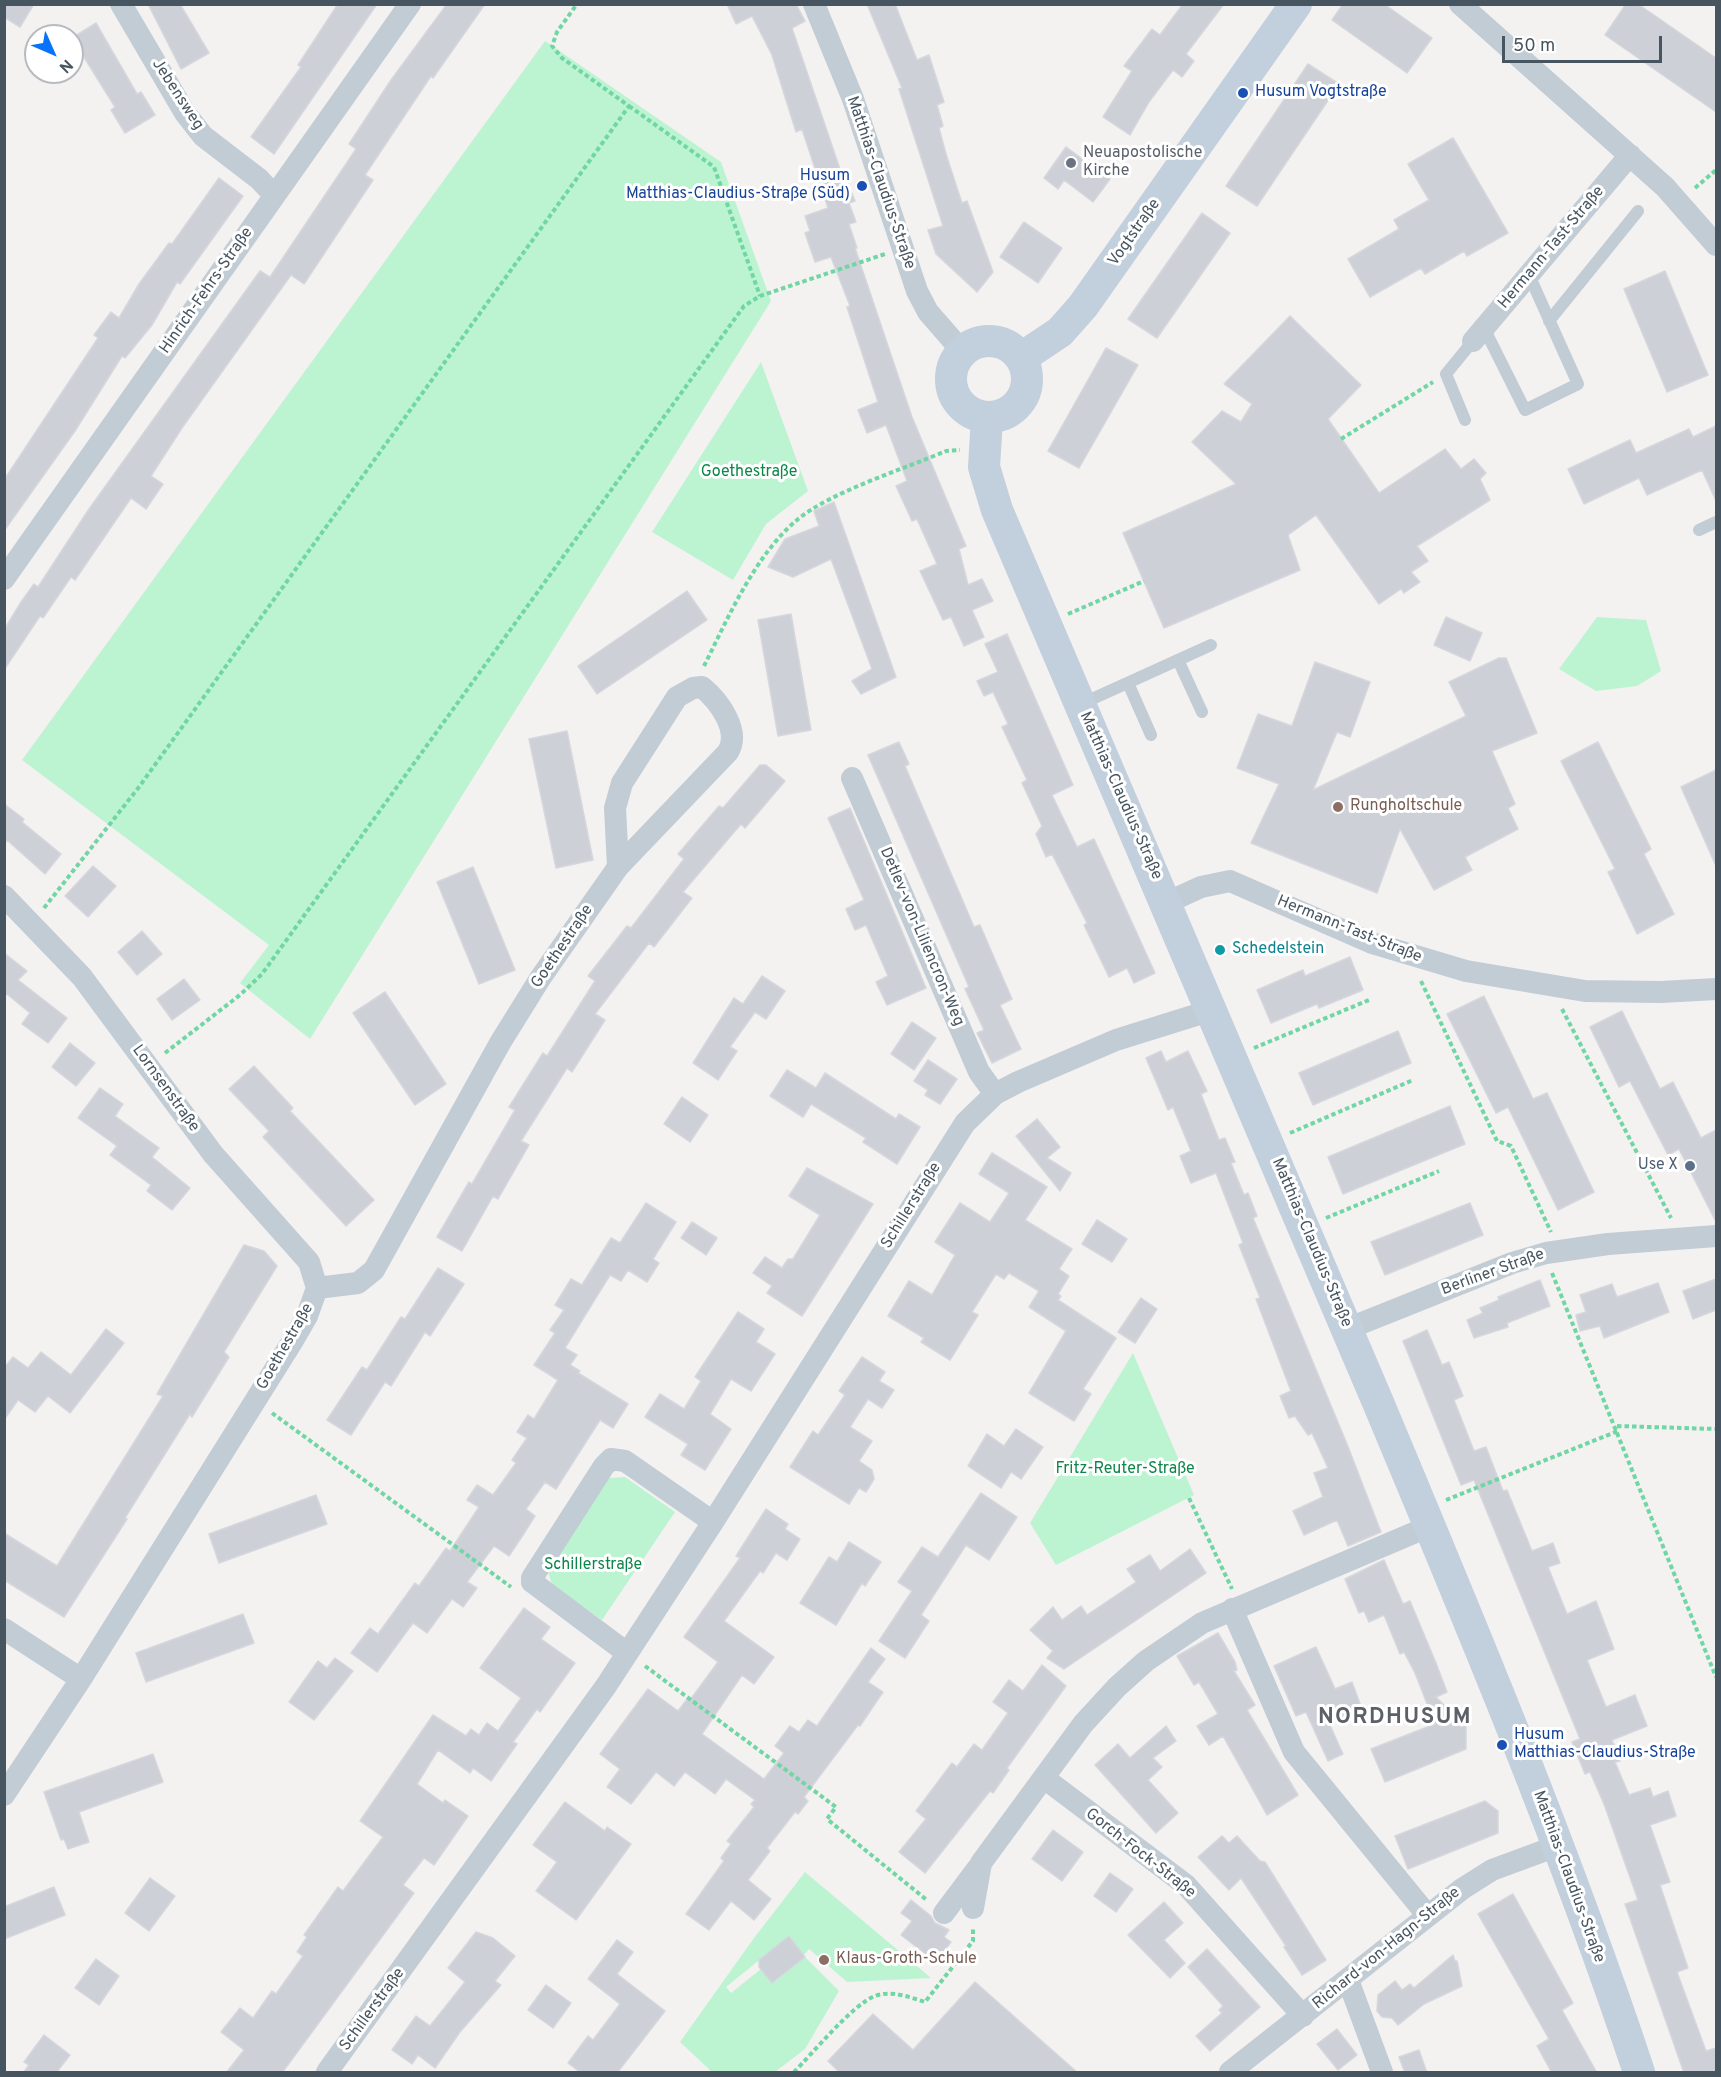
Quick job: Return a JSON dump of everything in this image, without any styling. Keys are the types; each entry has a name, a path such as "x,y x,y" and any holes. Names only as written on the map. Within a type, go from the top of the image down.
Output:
{"street":[{"name":"Jebensweg","path":"121,4 185,113 204,136 259,179 274,195"},
{"name":"Hinrich-Fehrs-Straße","path":"4,579 410,4"},
{"name":"Matthias-Claudius-Straße","path":"814,4 853,99 922,302 962,351"},
{"name":"Vogtstraße","path":"1021,358 1060,332 1077,313 1296,4"},
{"path":"1460,4 1630,155 1678,202 1716,245"},
{"name":"Hermann-Tast-Straße","path":"1479,334 1630,155"},
{"path":"989,340 1013,349 1021,358 1027,385 1022,399 1013,409 1001,416 987,418 975,415 956,399 951,383 953,365 962,351 975,343 989,340"},
{"name":"Matthias-Claudius-Straße","path":"987,418 983,449 984,467 991,495 1269,1142 1426,1518 1557,1846 1639,2073"},
{"name":"Goethestraße","path":"4,1795 81,1679 307,1316 317,1288 358,1283 374,1270 513,1021 618,867 724,757 732,744 730,726 718,705 702,687 693,688"},
{"path":"618,867 615,808 618,791 676,697 693,688"},
{"name":"Detlev-von-Liliencron-Weg","path":"852,778 979,1072 995,1094"},
{"name":"Hermann-Tast-Straße","path":"1166,903 1201,887 1230,881 1353,935 1409,956 1466,971 1550,987 1617,992 1716,989"},
{"name":"Lornsenstraße","path":"4,896 82,977 213,1154 309,1262 317,1288"},
{"name":"Schillerstraße","path":"327,2073 627,1653 713,1522 953,1140 978,1108 995,1094 1116,1040 1212,1010"},
{"name":"Berliner Straße","path":"1347,1329 1512,1263 1549,1244 1608,1244 1716,1236"},
{"path":"627,1653 532,1582 532,1578 611,1459 625,1461 713,1522"},
{"path":"944,1913 1083,1724 1117,1687 1174,1640 1236,1607 1426,1518"},
{"path":"1236,1607 1294,1752 1428,1916"},
{"path":"4,1629 81,1679"},
{"name":"Gorch-Fock-Straße","path":"1044,1778 1186,1886 1302,2016"},
{"name":"Richard-von-Hagn-Straße","path":"1230,2073 1428,1916 1492,1870 1557,1846"},
{"path":"973,1908 981,1863"},
{"path":"1348,1980 1382,2073"}],"lane":[{"path":"1549,321 1638,211"},
{"path":"1465,420 1446,374 1479,334 1525,410 1578,384 1529,275"},
{"path":"1700,530 1716,522"},
{"path":"1080,705 1211,645"},
{"path":"1178,660 1202,712"},
{"path":"1128,683 1151,735"}],"path":[{"path":"577,4 557,32 552,46 562,58 714,167 760,296"},
{"path":"32,923 145,778 629,106"},
{"path":"1678,202 1716,170"},
{"path":"148,1067 240,995 262,974 744,306 760,296 902,248"},
{"path":"1341,439 1446,374"},
{"path":"693,688 760,562 797,520 822,503 946,451 983,449"},
{"path":"1045,624 1144,581"},
{"path":"1409,956 1497,1141 1511,1146 1549,1244 1570,1321 1617,1428 1716,1677"},
{"path":"1550,987 1674,1224"},
{"path":"1232,1057 1369,1000"},
{"path":"1269,1142 1413,1080"},
{"path":"1304,1227 1440,1171"},
{"path":"254,1401 510,1586 519,1588 532,1582"},
{"path":"1426,1518 1617,1428 1716,1429"},
{"path":"1189,1498 1236,1607"},
{"path":"627,1653 836,1808 827,1819 944,1913"},
{"path":"794,2073 861,2005 875,1996 901,1995 926,2002 973,1941 973,1908"}],"green space":[{"path":"545,41 721,162 771,301 310,1039 240,983 269,945 22,760"},
{"name":"Goethestraße","path":"761,362 808,491 766,524 733,580 652,532"},
{"path":"1597,617 1646,620 1661,671 1637,686 1596,691 1559,669"},
{"name":"Fritz-Reuter-Straße","path":"1133,1353 1194,1495 1056,1565 1030,1523"},
{"name":"Schillerstraße","path":"625,1477 675,1512 602,1620 552,1585 547,1567 608,1478"},
{"path":"805,1872 931,1978 847,1982 809,1949 804,1955 788,1937 726,1987 731,1993 761,1969 773,1983 805,1957 839,1991 805,2049 775,2072 712,2072 680,2042 754,1938"}],"building":[{"path":"4,4 34,4 20,27 4,17"},
{"path":"148,4 180,4 209,53 181,69"},
{"path":"338,4 377,4 274,154 251,137 301,67 298,65"},
{"path":"447,4 485,4 433,78 431,76 365,175 373,180 304,284 291,275 182,428 151,476 163,484 146,509 131,498 75,580 71,577 43,618 40,616 4,670 4,630 21,602 34,584 38,587 89,509 260,271 270,277 356,149 349,144 391,80"},
{"path":"727,4 796,4 805,21 792,28 842,175 844,174 855,201 849,203 856,222 849,224 857,248 855,248 912,417 966,546 959,549 968,585 982,579 993,601 972,610 984,637 964,646 951,617 943,620 920,571 937,564 917,519 912,521 896,486 907,481 886,425 867,433 858,410 878,402 847,307 850,306 831,257 815,262 805,233 810,231 805,216 828,208 802,129 796,132 772,55 752,16 736,24"},
{"path":"867,4 895,4 917,60 929,55 944,102 937,105 943,126 939,128 946,154 962,203 967,201 993,272 977,292 936,254 928,230 943,226 899,89 902,88"},
{"path":"1183,4 1224,4 1186,54 1194,61 1182,77 1173,70 1149,102 1130,135 1103,117 1132,71 1124,66 1152,29 1160,35"},
{"path":"1343,4 1384,4 1432,38 1407,73 1332,20"},
{"path":"1626,4 1638,4 1716,58 1716,112 1605,35"},
{"path":"96,23 137,94 141,92 155,115 125,133 111,110 115,107 84,57 84,30"},
{"path":"1308,64 1339,84 1257,206 1226,186"},
{"path":"1453,138 1508,233 1467,256 1464,251 1425,274 1421,268 1370,297 1348,259 1399,229 1394,220 1429,200 1408,164"},
{"name":"Neuapostolische Kirche","path":"1066,147 1110,179 1093,202 1064,180 1058,189 1044,178"},
{"path":"219,178 243,196 180,284 177,282 152,325 125,358 122,356 75,431 4,531 4,480 98,338 94,335 111,312 119,318 139,284 169,243 172,244"},
{"path":"1202,213 1230,233 1157,338 1128,319"},
{"path":"1024,222 1062,248 1038,283 1000,257"},
{"path":"1665,271 1708,375 1667,392 1624,289"},
{"path":"1290,316 1361,385 1328,419 1379,493 1445,449 1461,469 1474,459 1486,473 1480,479 1490,500 1417,546 1428,561 1411,572 1420,582 1404,593 1401,589 1379,604 1316,515 1288,535 1300,570 1164,628 1123,533 1236,484 1192,442 1222,411 1241,422 1252,404 1224,384"},
{"path":"1106,348 1138,365 1079,468 1048,451"},
{"path":"1716,426 1716,501 1702,470 1647,495 1639,478 1584,504 1568,469 1630,440 1636,453 1689,429 1693,437"},
{"path":"834,502 896,677 861,694 852,681 872,669 831,559 793,577 768,567 785,539 819,526 814,511"},
{"path":"687,591 707,620 597,694 578,666"},
{"path":"791,614 811,730 778,736 758,620"},
{"path":"1446,617 1482,633 1470,661 1434,645"},
{"path":"1007,634 1073,785 1052,795 1077,847 1094,839 1155,973 1134,983 1127,968 1109,977 1084,925 1087,923 1052,854 1046,857 1036,834 1042,826 1022,783 1027,780 1002,727 1008,724 993,692 984,696 977,681 998,672 985,644"},
{"path":"1499,658 1506,658 1537,733 1492,751 1515,804 1508,808 1518,829 1465,857 1472,870 1434,890 1400,829 1377,893 1251,843 1279,784 1237,768 1258,714 1292,726 1315,662 1370,682 1350,737 1337,732 1313,790 1466,716 1449,682"},
{"path":"567,731 593,860 556,868 529,739"},
{"path":"899,742 909,764 905,766 974,927 980,925 1012,999 1000,1005 1021,1049 992,1063 977,1033 984,1030 965,989 969,987 868,755"},
{"path":"1598,742 1651,849 1644,854 1674,914 1637,934 1608,872 1615,869 1561,761"},
{"path":"760,765 766,765 785,781 745,828 741,824 683,892 692,898 654,947 649,943 595,1014 605,1020 572,1072 567,1068 521,1141 529,1145 498,1199 493,1196 462,1251 437,1237 469,1182 472,1184 515,1110 509,1107 543,1053 547,1056 595,981 588,976 627,926 631,928 684,859 678,854 719,806 723,808"},
{"path":"1716,770 1716,866 1681,787"},
{"path":"4,804 24,819 22,822 61,854 45,874 7,840 4,844"},
{"path":"850,808 926,988 887,1005 876,982 888,976 866,925 855,930 846,909 864,900 828,818"},
{"path":"93,866 116,886 88,917 65,896"},
{"path":"473,867 515,970 479,984 437,882"},
{"path":"142,931 162,954 137,975 118,952"},
{"path":"4,953 27,971 18,980 67,1018 48,1043 22,1024 30,1013 7,994 4,997"},
{"path":"1350,957 1363,990 1319,1008 1317,1004 1271,1023 1257,990 1303,970 1305,976"},
{"path":"762,976 785,991 766,1019 755,1012 730,1047 737,1051 718,1080 693,1063 734,998 743,1004"},
{"path":"184,979 200,1000 172,1020 157,999"},
{"path":"385,992 446,1084 415,1105 353,1013"},
{"path":"1484,996 1533,1099 1547,1093 1594,1192 1558,1210 1508,1107 1496,1113 1447,1014"},
{"path":"1622,1011 1660,1089 1673,1082 1701,1138 1716,1130 1716,1222 1679,1149 1668,1155 1630,1081 1619,1087 1590,1027"},
{"path":"912,1022 936,1038 914,1070 891,1054"},
{"path":"1398,1031 1411,1063 1313,1105 1299,1073"},
{"path":"70,1043 95,1063 76,1086 52,1067"},
{"path":"1161,1051 1166,1062 1188,1051 1207,1091 1201,1094 1219,1140 1225,1138 1235,1162 1231,1163 1244,1195 1248,1193 1257,1216 1253,1218 1381,1532 1348,1546 1337,1520 1304,1535 1293,1511 1323,1497 1314,1473 1328,1468 1312,1433 1308,1435 1295,1416 1289,1418 1280,1396 1291,1391 1256,1299 1260,1298 1239,1245 1243,1243 1216,1173 1191,1183 1180,1156 1191,1151 1173,1107 1168,1110 1146,1058"},
{"path":"928,1060 957,1079 940,1104 925,1095 928,1090 914,1081"},
{"path":"254,1066 293,1108 290,1111 374,1200 346,1226 263,1137 269,1131 229,1089"},
{"path":"787,1070 816,1088 825,1073 896,1119 899,1114 920,1127 897,1164 863,1142 866,1138 811,1104 803,1117 770,1096"},
{"path":"100,1088 123,1104 115,1116 159,1148 152,1157 190,1188 172,1210 147,1191 151,1185 110,1155 117,1146 78,1118"},
{"path":"682,1097 708,1115 690,1142 664,1124"},
{"path":"1450,1106 1465,1144 1343,1194 1328,1157"},
{"path":"1037,1119 1060,1147 1047,1158 1071,1173 1060,1191 1016,1136"},
{"path":"992,1153 1047,1187 1025,1220 1072,1249 1059,1269 1069,1276 1058,1294 1061,1296 1058,1300 1116,1338 1083,1389 1091,1394 1074,1421 1029,1393 1066,1331 1029,1307 1039,1291 1009,1273 1004,1279 996,1274 972,1312 978,1315 950,1360 921,1342 924,1338 888,1316 909,1281 932,1295 955,1255 935,1242 960,1203 990,1222 1009,1193 979,1174"},
{"path":"807,1168 873,1204 802,1316 767,1293 772,1286 753,1273 765,1257 782,1268 788,1259 793,1259 820,1215 789,1196"},
{"path":"646,1203 676,1222 653,1259 659,1263 647,1282 628,1270 621,1281 610,1275 565,1348 577,1355 570,1365 580,1371 578,1373 628,1404 613,1428 600,1420 556,1489 545,1482 526,1509 535,1516 523,1535 509,1556 494,1546 467,1582 477,1588 463,1607 452,1599 427,1633 413,1623 377,1672 351,1653 370,1628 378,1634 415,1583 419,1586 446,1548 450,1551 479,1507 467,1500 477,1485 493,1495 516,1463 512,1460 527,1438 517,1432 528,1415 534,1419 558,1380 534,1365 555,1333 550,1330 564,1310 555,1305 571,1279 582,1285 611,1238 620,1243"},
{"path":"1470,1203 1483,1235 1385,1275 1371,1242"},
{"path":"1097,1220 1127,1239 1112,1262 1082,1244"},
{"path":"692,1222 717,1238 706,1255 681,1238"},
{"path":"244,1245 264,1251 277,1266 224,1352 229,1357 192,1417 190,1414 125,1518 127,1519 64,1617 4,1580 4,1533 57,1566 163,1396 157,1394"},
{"path":"438,1268 464,1284 430,1336 425,1332 391,1386 385,1382 351,1435 327,1420 362,1367 367,1370 401,1317 405,1319"},
{"path":"1716,1279 1716,1310 1693,1319 1683,1291"},
{"path":"1540,1280 1550,1306 1507,1323 1508,1327 1474,1338 1467,1320 1483,1313 1480,1308 1499,1300 1498,1297"},
{"path":"1658,1283 1669,1312 1604,1338 1600,1326 1580,1331 1576,1315 1586,1312 1580,1295 1612,1284 1617,1297"},
{"path":"1141,1298 1157,1309 1135,1343 1118,1332"},
{"path":"738,1312 764,1329 756,1342 775,1354 751,1391 731,1379 710,1414 731,1429 705,1470 681,1455 688,1444 645,1417 660,1394 684,1409 701,1381 695,1377"},
{"path":"106,1329 124,1343 70,1413 48,1396 35,1412 18,1400 4,1420 4,1368 13,1357 28,1368 41,1352 71,1375"},
{"path":"1427,1330 1442,1365 1449,1362 1463,1396 1454,1400 1474,1451 1486,1447 1503,1491 1507,1490 1532,1551 1553,1543 1560,1563 1548,1567 1567,1614 1596,1601 1614,1649 1587,1660 1606,1707 1635,1695 1647,1726 1612,1740 1620,1761 1615,1762 1629,1795 1650,1788 1653,1797 1668,1791 1676,1816 1650,1825 1670,1882 1660,1885 1688,1968 1677,1972 1706,2051 1716,2048 1716,2073 1684,2073 1625,1904 1638,1900 1604,1804 1590,1772 1585,1774 1572,1742 1580,1739 1474,1480 1461,1485 1403,1341"},
{"path":"862,1357 885,1372 879,1381 894,1390 882,1408 868,1399 850,1427 872,1441 859,1461 872,1470 874,1479 866,1492 859,1488 849,1504 790,1467 813,1431 818,1435 845,1395 839,1391"},
{"path":"1016,1429 1043,1447 1021,1479 1011,1472 1001,1488 968,1466 987,1434 1004,1446"},
{"path":"981,1493 1017,1517 989,1560 966,1545 921,1615 929,1621 905,1658 879,1641 912,1591 898,1582 922,1547 938,1557"},
{"path":"316,1495 327,1524 219,1563 209,1534"},
{"path":"766,1509 788,1524 785,1529 800,1539 787,1560 776,1553 763,1573 760,1571 724,1621 774,1657 754,1684 742,1675 702,1734 764,1779 784,1753 775,1746 790,1726 799,1732 808,1720 817,1726 871,1648 885,1659 868,1682 883,1692 860,1726 858,1725 804,1797 808,1801 798,1814 795,1812 767,1848 770,1851 748,1880 771,1899 754,1920 731,1901 709,1930 686,1914 724,1861 721,1858 731,1844 727,1841 754,1807 751,1804 755,1800 726,1779 715,1794 685,1772 674,1786 656,1772 631,1804 607,1787 620,1769 600,1754 648,1689 678,1711 688,1698 690,1700 718,1662 684,1637 740,1558 736,1556"},
{"path":"849,1542 881,1562 865,1586 862,1583 836,1625 800,1603 829,1557 837,1562"},
{"path":"1190,1549 1206,1573 1064,1669 1047,1658 1053,1651 1030,1630 1053,1607 1062,1620 1081,1606 1087,1615 1136,1582 1127,1569 1150,1555 1160,1571"},
{"path":"1384,1560 1403,1604 1410,1601 1436,1663 1447,1692 1436,1697 1466,1727 1466,1749 1385,1782 1371,1749 1435,1724 1415,1673 1404,1652 1400,1654 1384,1615 1369,1622 1364,1611 1359,1613 1345,1579"},
{"path":"524,1608 550,1627 541,1639 575,1663 540,1712 537,1709 513,1742 517,1744 491,1781 473,1768 470,1773 438,1750 417,1784 443,1803 445,1800 468,1816 434,1865 424,1858 403,1885 414,1893 282,2073 226,2073 244,2050 221,2032 240,2008 253,2018 272,1991 276,1994 303,1956 297,1952 307,1937 304,1935 338,1887 343,1891 383,1837 360,1821 433,1715 466,1736 471,1729 479,1735 487,1723 498,1731 521,1698 480,1668"},
{"path":"243,1614 254,1643 146,1682 136,1653"},
{"path":"1218,1633 1235,1662 1237,1670 1234,1671 1255,1705 1247,1710 1298,1795 1267,1815 1223,1736 1209,1745 1197,1726 1218,1714 1199,1682 1194,1685 1177,1656"},
{"path":"1316,1647 1335,1689 1352,1682 1362,1709 1329,1723 1343,1754 1328,1761 1306,1712 1296,1716 1274,1666"},
{"path":"335,1658 353,1671 314,1720 289,1702 318,1661 327,1668"},
{"path":"1042,1665 1066,1686 1007,1768 1009,1770 993,1793 990,1791 925,1873 899,1852 926,1819 916,1811 952,1763 957,1767 974,1744 982,1750 1008,1713 993,1702 1009,1680 1023,1691"},
{"path":"1166,1726 1176,1741 1153,1758 1162,1767 1148,1780 1178,1813 1156,1833 1095,1765 1118,1744 1130,1758"},
{"path":"153,1754 163,1782 79,1812 89,1842 68,1849 64,1839 61,1840 44,1792"},
{"path":"1485,1801 1498,1811 1498,1833 1408,1869 1395,1836"},
{"path":"565,1802 605,1831 607,1827 631,1844 576,1920 536,1891 557,1862 533,1845"},
{"path":"1053,1830 1083,1852 1062,1881 1032,1859"},
{"path":"1222,1836 1229,1843 1237,1836 1260,1861 1265,1862 1326,1960 1302,1975 1284,1947 1286,1946 1241,1878 1229,1890 1198,1857"},
{"path":"1110,1873 1133,1889 1116,1912 1094,1896"},
{"path":"150,1878 175,1896 149,1931 125,1913"},
{"path":"54,1887 65,1915 4,1939 4,1907"},
{"path":"1513,1894 1573,2003 1562,2010 1597,2073 1552,2073 1537,2046 1549,2039 1478,1914"},
{"path":"911,1900 931,1916 935,1923 949,1930 944,1937 951,1942 936,1962 901,1935 912,1921 901,1913"},
{"path":"1164,1902 1183,1923 1164,1940 1185,1963 1170,1978 1128,1935"},
{"path":"476,1932 493,1938 515,1956 495,1981 501,1985 460,2032 435,2068 418,2055 412,2064 392,2050 416,2016 430,2026 465,1982 448,1968"},
{"path":"789,1936 805,1957 772,1983 759,1967 759,1960"},
{"path":"617,1940 633,1952 617,1974 665,2011 617,2073 581,2073 568,2063 588,2036 593,2040 620,2004 588,1979"},
{"path":"1207,1949 1260,2007 1210,2051 1196,2036 1222,2013 1219,2010 1223,2006 1188,1967"},
{"path":"1453,1955 1457,1961 1462,1986 1424,2004 1398,2025 1392,2018 1382,2017 1377,2011 1378,1995 1395,1981 1402,1990 1410,1984 1414,1988"},
{"path":"96,1959 119,1976 99,2005 75,1988"},
{"path":"975,1982 1078,2073 840,2073 828,2061 873,2014 913,2050"},
{"path":"546,1985 571,2003 553,2028 528,2010"},
{"path":"1337,2029 1357,2055 1338,2070 1317,2044"},
{"path":"44,2035 70,2055 56,2073 23,2073 29,2065 24,2062"},
{"path":"1419,2050 1427,2073 1405,2073 1399,2057"}],"place":[{"name":"Husum Vogtstraße","path":"1243,93"},
{"name":"Neuapostolische Kirche","path":"1071,163"},
{"name":"Husum Matthias-Claudius-Straße (Süd)","path":"862,186"},
{"name":"Rungholtschule","path":"1338,807"},
{"name":"Schedelstein","path":"1220,950"},
{"name":"Use X","path":"1690,1166"},
{"name":"Husum Matthias-Claudius-Straße","path":"1502,1745"},
{"name":"Klaus-Groth-Schule","path":"824,1960"}],"district":[{"name":"NORDHUSUM","path":"1395,1719"}]}
